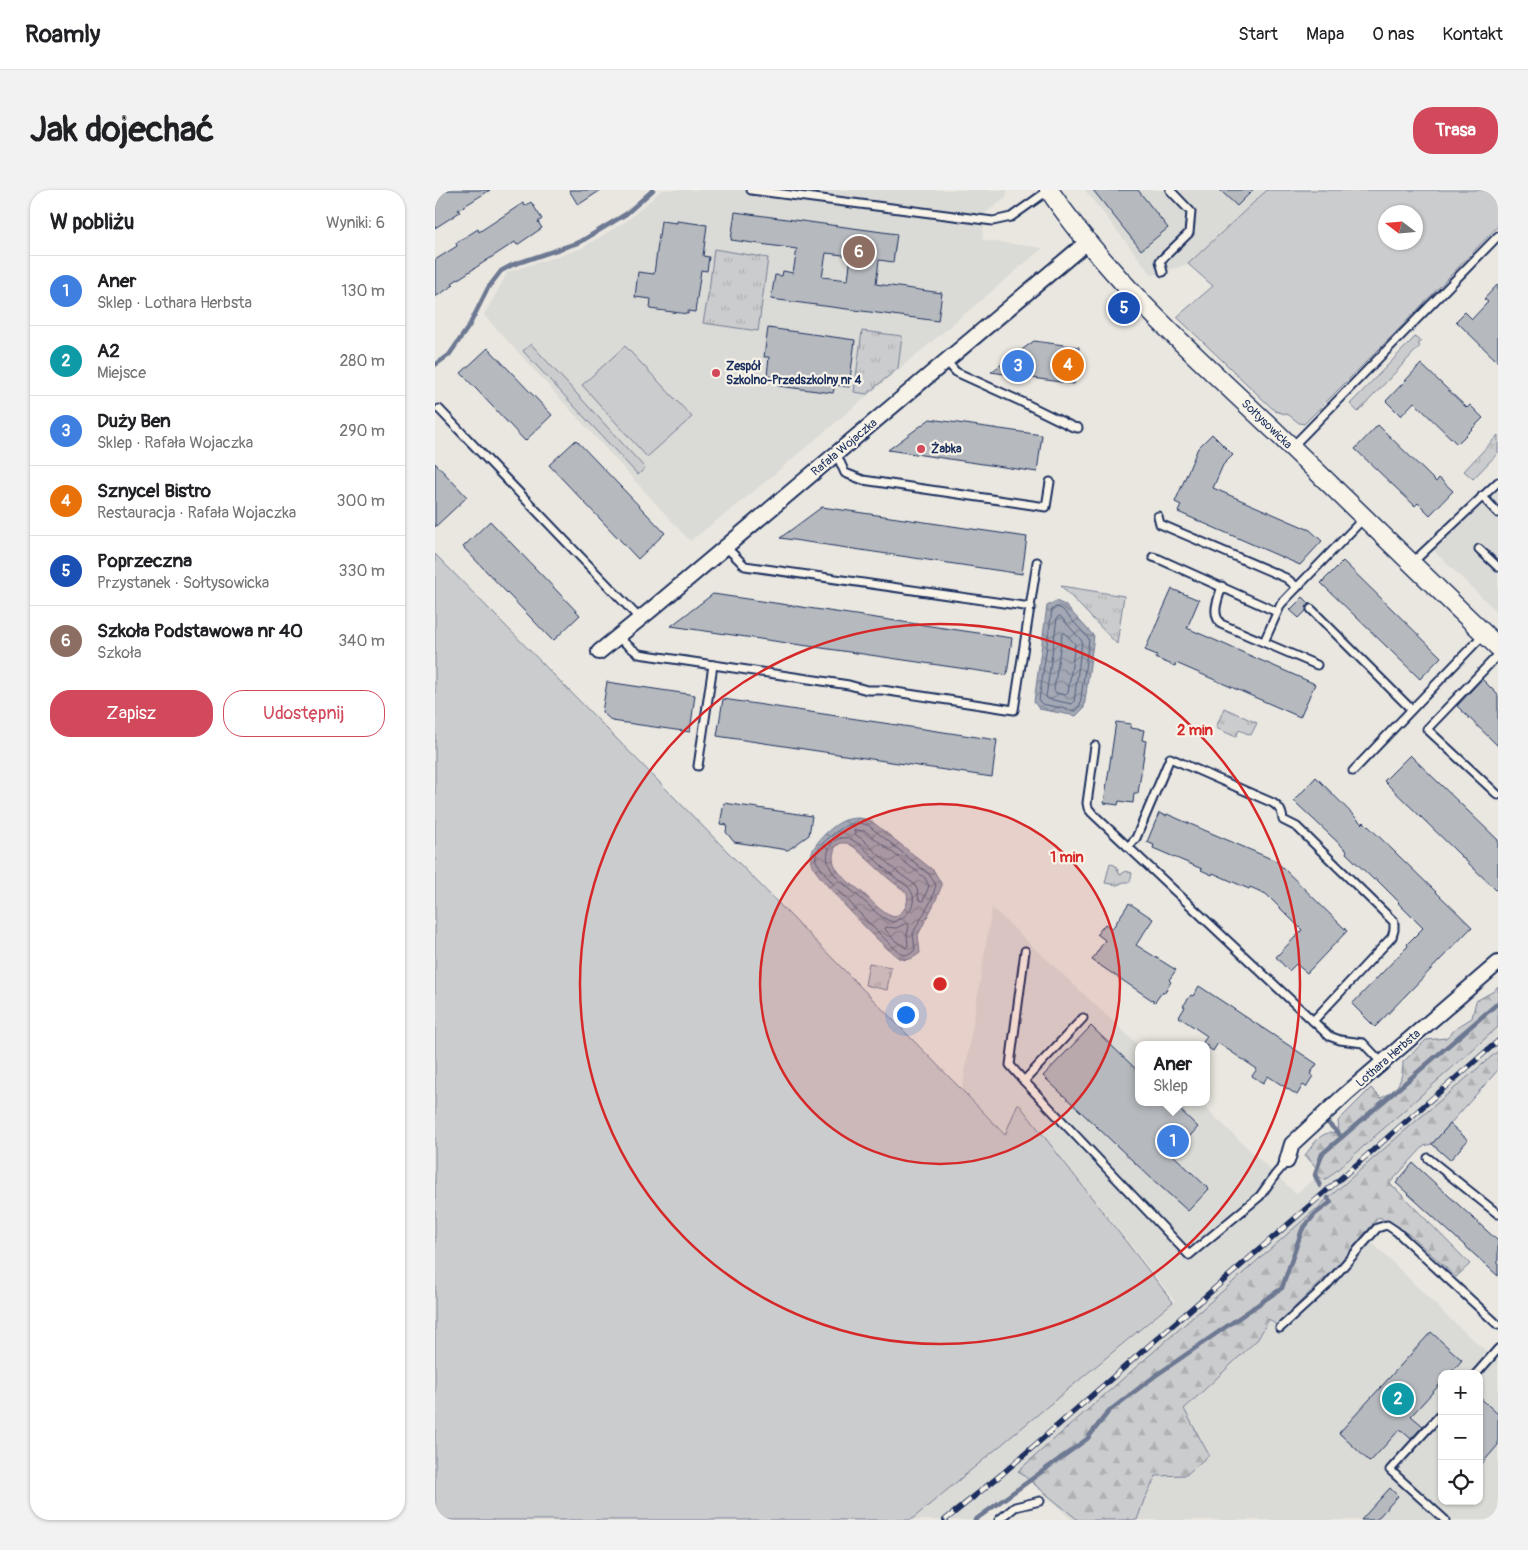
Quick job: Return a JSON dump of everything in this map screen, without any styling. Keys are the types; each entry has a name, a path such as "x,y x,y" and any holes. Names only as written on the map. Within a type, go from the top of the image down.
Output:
{"street":[{"name":"Sołtysowicka","path":"1049,190 1087,242 1148,310 1498,647"},
{"name":"Rafała Wojaczka","path":"599,652 1087,242"},
{"name":"Lothara Herbsta","path":"1287,1161 1292,1144 1498,962"}],"lane":[{"path":"751,190 993,221 1011,217 1049,190"},
{"path":"1163,272 1160,261 1189,233 1190,226 1191,212 1171,190"},
{"path":"1292,447 1498,236"},
{"path":"946,361 956,372 1078,428"},
{"path":"439,409 639,619"},
{"path":"836,453 845,473 863,480 1046,508 1050,482"},
{"path":"1412,564 1498,482"},
{"path":"1482,496 1498,513"},
{"path":"1158,516 1161,524 1286,578 1297,587"},
{"path":"1264,642 1281,604 1364,517"},
{"path":"726,547 745,566 1031,607"},
{"path":"1479,549 1498,567"},
{"path":"1153,557 1159,558 1277,612"},
{"path":"617,637 639,654 849,685 867,690 882,690 1014,710 1037,562"},
{"path":"1221,586 1215,608 1216,619 1221,624 1317,665"},
{"path":"1311,609 1411,709"},
{"path":"1353,772 1484,634"},
{"path":"1498,655 1427,729 1498,795"},
{"path":"698,766 713,665"},
{"path":"1095,746 1087,796 1088,808 1127,847 1329,1036 1340,1040 1363,1042 1382,1063"},
{"path":"1127,847 1136,838 1170,758 1273,803 1279,808 1282,812 1283,820 1297,827 1394,922 1392,937 1313,1021"},
{"path":"1025,951 1010,1065 1189,1255 1260,1196 1287,1161"},
{"path":"1025,1081 1083,1018"},
{"path":"1429,1158 1498,1214"},
{"path":"1280,1328 1326,1286 1377,1228 1387,1225 1396,1231 1498,1324"},
{"path":"1480,1370 1498,1349"},
{"path":"1439,1415 1391,1470 1445,1520"},
{"path":"999,1520 1015,1507 1040,1501"}],"shaded area":[{"name":"Zespół Szkolno-Przedszkolny nr 4","path":"662,190 1007,190 1006,198 985,213 982,240 1043,248 741,502 690,541 484,315 508,272 580,249 628,220"},
{"path":"1085,190 1267,190 1188,264 1152,275"},
{"path":"1498,490 1498,613 1433,550"},
{"path":"992,908 1135,1042 1135,1106 1203,1106 1296,1194 1498,1021 1498,1067 1339,1210 1448,1317 1498,1362 1498,1520 1072,1520 1035,1486 1079,1438 976,1520 911,1520 1175,1301 1018,1103 1005,1135 962,1090"}],"green space":[{"path":"1267,190 1498,190 1498,226 1304,424 1299,423 1289,415 1275,411 1177,317 1213,286 1188,264"},
{"path":"714,249 768,258 758,331 703,323"},
{"path":"862,331 902,336 898,368 867,394 854,392"},
{"path":"1415,337 1421,342 1418,344 1420,346 1358,412 1350,404"},
{"path":"531,344 645,468 638,475 523,351"},
{"path":"625,346 692,417 647,457 582,385"},
{"path":"1498,435 1498,453 1473,479 1464,471"},
{"path":"435,554 1005,1135 1018,1103 1173,1302 911,1520 435,1520"},
{"path":"1061,586 1124,596 1117,644"},
{"path":"1224,708 1257,723 1251,735 1239,730 1236,737 1216,728"},
{"path":"1110,863 1116,866 1120,875 1126,871 1132,873 1130,882 1117,885 1105,883"},
{"path":"869,963 891,967 887,990 865,985"},
{"path":"1498,986 1498,1027 1329,1177 1323,1180 1317,1176 1315,1166 1305,1155 1319,1138 1327,1133 1339,1133 1338,1121 1371,1088 1381,1098 1396,1088 1402,1075 1403,1062 1426,1040 1446,1038 1459,1026 1472,1018 1476,1001 1494,991"},
{"path":"1498,1051 1498,1070 1432,1144 1424,1146 1390,1183 1470,1264 1456,1277 1410,1235 1379,1217 1335,1268 1276,1325 1269,1319 1258,1339 1184,1409 1209,1455 1186,1475 1156,1476 1144,1500 1137,1520 1078,1520 1018,1471 1401,1134"}],"water":[{"path":"1056,601 1065,605 1094,636 1084,708 1076,716 1039,709 1034,702 1047,606"},
{"path":"859,818 870,820 934,871 942,885 918,935 920,953 910,959 899,958 892,953 837,897 811,863 812,852 825,834 843,821","holes":["841,843 847,843 907,893 907,904 901,913 894,917 885,913 837,870 833,858 834,850"]}],"building":[{"path":"435,190 490,190 458,210 460,212 435,228"},
{"path":"569,190 601,190 578,205"},
{"path":"1093,190 1138,190 1168,228 1141,250"},
{"path":"1220,190 1253,190 1237,206"},
{"path":"531,202 542,219 538,222 542,228 517,245 515,242 452,283 454,285 435,297 435,260 457,246 456,243 478,229 479,232 523,203 525,206"},
{"path":"735,212 897,234 893,262 879,260 876,284 942,293 938,321 771,299 775,275 782,276 783,271 793,273 797,249 731,240","holes":["826,253 851,256 848,280 822,277"]},
{"path":"661,221 707,225 703,256 709,257 707,271 701,270 695,312 688,311 688,314 650,309 651,299 635,297 638,272 654,274"},
{"path":"1498,284 1498,362 1456,321 1465,312 1472,319 1488,302 1484,299"},
{"path":"768,328 855,340 849,387 835,385 833,393 778,386 780,378 767,376 769,357 764,357"},
{"path":"1034,341 1079,347 1074,384 991,372"},
{"path":"488,348 552,415 525,441 461,373"},
{"path":"1421,364 1467,408 1470,405 1483,418 1457,444 1414,402 1401,416 1386,401"},
{"path":"930,419 1042,435 1037,472 888,450"},
{"path":"1378,425 1436,482 1439,478 1453,491 1430,515 1418,503 1415,506 1355,449"},
{"path":"1212,434 1233,455 1223,465 1213,488 1310,530 1322,541 1300,565 1178,512 1181,505 1175,502 1198,448"},
{"path":"576,440 665,533 638,559 549,465"},
{"path":"435,463 467,497 435,527"},
{"path":"822,507 1027,537 1022,574 780,538"},
{"path":"490,521 580,615 553,641 463,547"},
{"path":"1343,561 1441,657 1420,679 1321,583"},
{"path":"1172,589 1199,600 1187,628 1315,684 1300,717 1176,663 1175,666 1155,658 1157,655 1145,650"},
{"path":"713,594 1012,638 1007,675 671,626"},
{"path":"1303,597 1310,604 1299,618 1290,610"},
{"path":"1482,679 1498,695 1498,746 1457,706"},
{"path":"607,682 695,695 690,732 612,721 602,712"},
{"path":"723,699 997,740 992,777 717,736"},
{"path":"1116,722 1131,724 1130,728 1144,730 1142,740 1146,741 1138,793 1134,793 1133,803 1119,801 1118,805 1104,803"},
{"path":"1410,755 1498,840 1498,892 1384,781"},
{"path":"1316,777 1362,824 1364,822 1472,927 1375,1027 1352,1004 1423,928 1376,879 1374,880 1346,853 1347,851 1294,801"},
{"path":"724,803 812,816 809,835 788,850 734,842 726,832 727,825 720,824"},
{"path":"1159,813 1166,816 1167,814 1276,861 1347,931 1307,973 1296,964 1289,971 1276,957 1302,930 1266,894 1250,887 1249,889 1213,873 1212,875 1153,848 1154,845 1147,842"},
{"path":"1129,903 1153,919 1136,945 1176,970 1169,980 1171,982 1164,993 1162,992 1155,1002 1092,960 1105,940 1097,934 1105,924 1112,929"},
{"path":"1199,986 1317,1064 1310,1074 1313,1076 1306,1087 1303,1085 1297,1095 1268,1076 1263,1083 1252,1076 1257,1069 1218,1043 1213,1051 1210,1049 1210,1041 1204,1041 1207,1036 1179,1017 1185,1007 1183,1006 1191,995 1193,996"},
{"path":"1091,1026 1135,1068 1135,1106 1176,1106 1198,1127 1173,1155 1209,1189 1188,1211 1043,1076"},
{"path":"1450,1124 1468,1140 1450,1160 1432,1144"},
{"path":"1413,1163 1498,1241 1498,1276 1396,1183"},
{"path":"1431,1332 1462,1360 1453,1370 1438,1370 1438,1386 1411,1416 1423,1426 1411,1439 1400,1429 1370,1462 1339,1433"},
{"path":"1483,1401 1498,1414 1498,1445 1483,1462"},
{"path":"1390,1488 1398,1496 1376,1520 1361,1520"}],"waterway":[{"path":"435,365 449,355 469,326 488,288 501,271 512,265 580,242 626,214 653,190"},
{"path":"1342,1137 1498,1003"},
{"path":"1320,1186 1315,1175 1322,1154 1342,1137 1327,1122"},
{"path":"975,1520 1087,1439 1109,1411 1155,1376 1282,1288 1302,1230 1315,1214 1331,1202 1328,1198"}],"railway":[{"path":"945,1520 1002,1474 1498,1041"}],"place":[{"name":"Szkoła Podstawowa nr 40","path":"859,252"},
{"name":"Poprzeczna","path":"1124,308"},
{"name":"Sznycel Bistro","path":"1068,365"},
{"name":"Duży Ben","path":"1018,366"},
{"name":"Zespół Szkolno-Przedszkolny nr 4","path":"716,373"},
{"name":"Żabka","path":"921,449"},
{"name":"Aner","path":"1173,1141"},
{"name":"A2","path":"1398,1399"}]}
